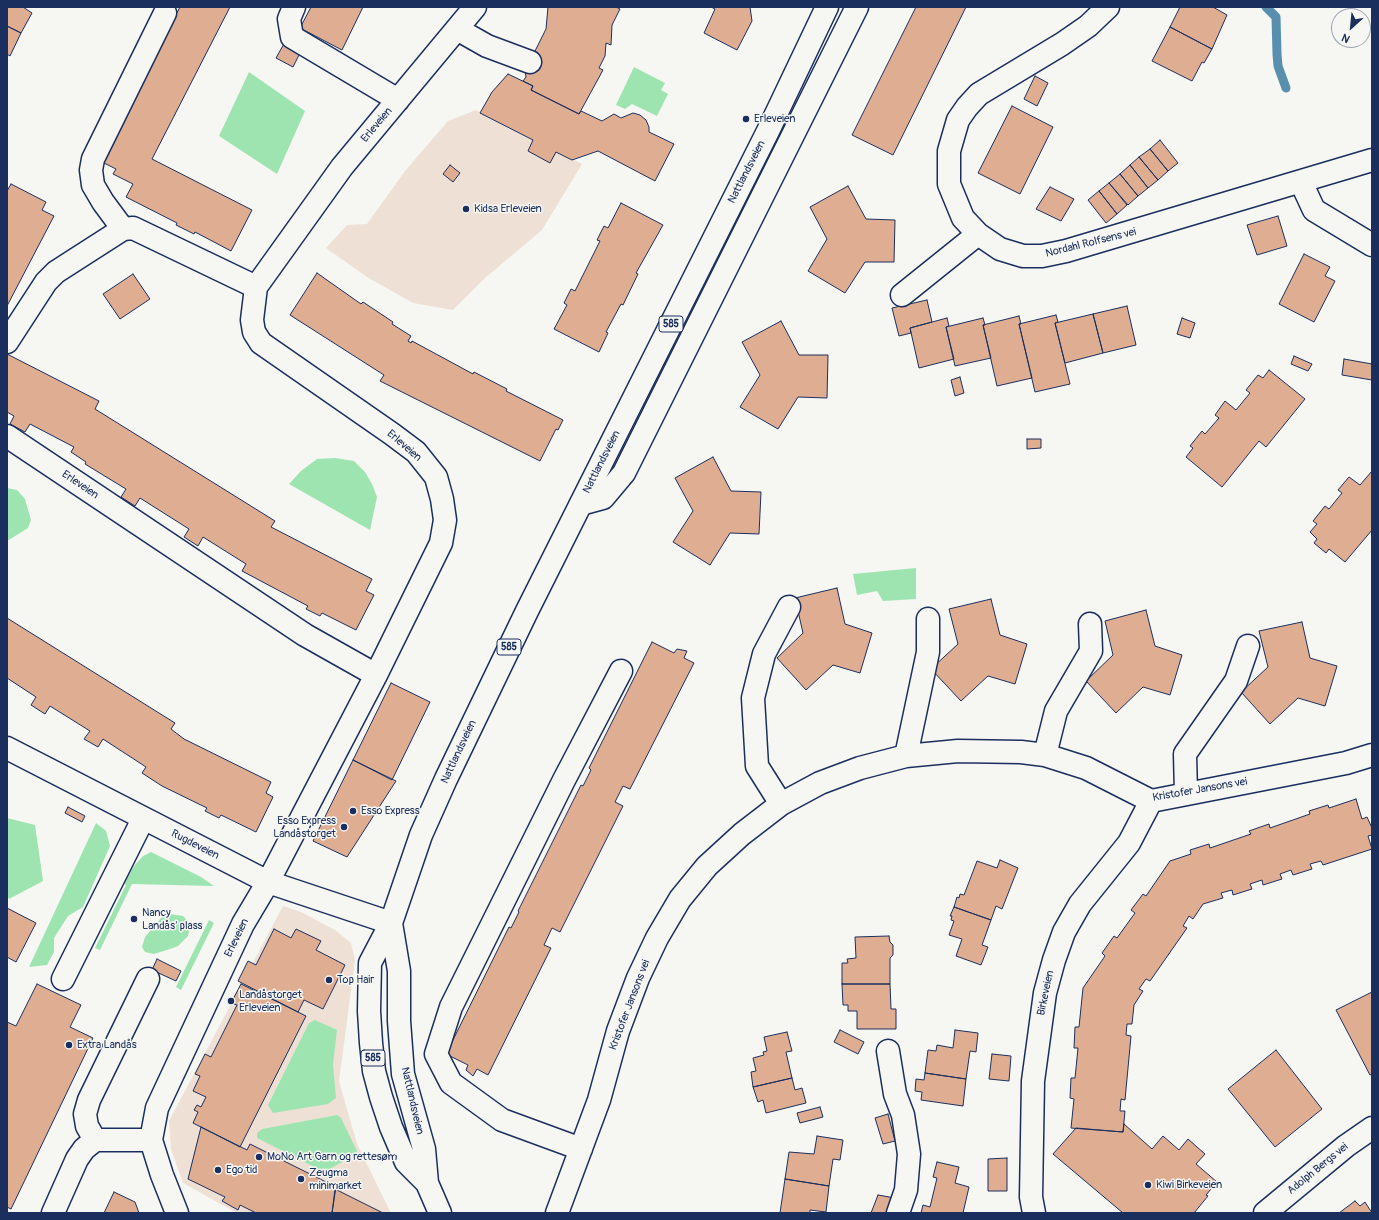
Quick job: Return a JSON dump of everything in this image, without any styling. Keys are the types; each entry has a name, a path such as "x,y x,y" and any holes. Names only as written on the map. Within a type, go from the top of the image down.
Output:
{"street":[{"path":"294,7 289,19 292,37 398,100"},
{"name":"Erleveien","path":"177,1213 162,1175 151,1140 157,1108 243,924 268,882 376,675 441,543 445,520 442,499 436,477 416,452 261,343 254,332 252,320 256,287 342,167 475,7"},
{"name":"Nattlandsveien","path":"428,1183 406,1162 391,1127 374,1071 369,1011 370,963 391,923 420,835 446,779 581,504 768,131 827,7"},
{"path":"581,504 604,498 624,474 857,7"},
{"name":"Nordahl Rolfsens vei","path":"1108,7 1088,26 1062,44 979,94 958,120 949,151 949,184 963,218 978,234 1000,249 1023,256 1042,256 1097,243 1372,160"},
{"path":"123,229 103,202 93,185 91,170 92,165 165,14"},
{"path":"456,29 487,46 530,62"},
{"path":"1301,182 1314,210 1372,245"},
{"path":"7,342 46,282 56,272 123,229 133,228 256,287"},
{"path":"902,295 978,234"},
{"name":"Erleveien","path":"11,445 305,635 376,675"},
{"path":"781,804 757,766 753,698 764,654 790,607"},
{"path":"906,756 928,652 928,619"},
{"path":"1045,755 1056,711 1091,651 1090,624"},
{"path":"1186,794 1185,754 1236,681 1248,646"},
{"path":"581,1149 502,1120 451,1083 436,1054 451,1007 564,780 621,671"},
{"name":"Rugdeveien","path":"7,748 268,882 391,923"},
{"name":"Kristofer Jansons vei","path":"557,1213 599,1100 618,1031 638,978 657,938 680,899 707,866 742,834 781,804 820,783 860,768 906,756 958,751 1020,752 1045,755 1086,768 1151,801 1346,763 1372,755"},
{"name":"Birkeveien","path":"1034,1213 1032,1198 1033,1081 1044,999 1054,960 1064,932 1080,904 1129,843 1151,801"},
{"path":"63,979 143,819"},
{"name":"Nattlandsveien","path":"391,923 399,971 403,1074 424,1149 428,1183 440,1213"},
{"path":"95,1140 86,1126 85,1114 89,1100 148,979"},
{"path":"888,1051 895,1094 903,1115 909,1154 906,1190 898,1213"},
{"name":"Adolph Bergs vei","path":"1265,1213 1346,1146 1372,1128"},
{"path":"52,1213 77,1158 84,1149 95,1140 151,1140"}],"shaded area":[{"name":"Kidsa Erleveien","path":"476,110 582,164 542,230 485,278 453,310 413,303 367,277 326,248 347,225 367,224 405,171 448,121"},
{"path":"283,906 301,912 335,930 351,943 355,960 339,1081 357,1144 391,1213 237,1213 183,1183 171,1149 169,1121"}],"green space":[{"path":"634,67 665,83 661,90 668,94 657,116 632,104 625,109 616,105"},
{"path":"249,72 305,111 277,174 219,136"},
{"path":"335,458 354,461 365,472 372,484 377,497 370,530 289,484 301,471 317,459"},
{"path":"7,488 17,490 25,499 31,520 28,528 7,541"},
{"path":"916,568 916,599 883,601 877,591 857,595 853,574"},
{"path":"7,818 35,825 43,881 9,899 7,895"},
{"path":"96,823 106,831 110,846 83,907 68,916 54,938 54,952 47,965 29,967"},
{"path":"151,852 201,877 214,886 132,884 100,950 95,948 126,885 124,883 134,866 143,856"},
{"path":"170,914 183,916 188,921 190,927 188,936 178,946 170,949 154,954 145,952 142,947 145,937 161,918"},
{"path":"209,920 214,923 181,990 176,987"},
{"path":"315,1020 337,1030 333,1064 336,1098 328,1104 273,1113 268,1105 309,1023"},
{"path":"337,1115 341,1118 357,1151 355,1155 324,1172 257,1138 257,1133 262,1129"}],"building":[{"path":"7,7 23,7 32,13 21,33 7,26"},
{"path":"180,7 230,7 152,159 252,210 231,251 195,232 194,234 176,225 177,223 126,197 133,184 113,174 116,169 100,161"},
{"path":"311,7 363,7 342,50 300,28"},
{"path":"548,7 616,7 620,9 612,25 611,45 606,43 605,56 599,68 603,70 579,114 531,90 533,86 523,81 526,77 525,71 546,29"},
{"path":"711,7 750,7 752,21 737,50 704,33 715,9"},
{"path":"916,7 966,7 893,155 852,135"},
{"path":"1180,7 1213,7 1227,15 1212,49 1170,27"},
{"path":"7,26 21,33 10,56 7,54"},
{"path":"1170,27 1212,49 1204,63 1202,62 1192,81 1152,61"},
{"path":"285,42 301,51 293,67 276,58"},
{"path":"508,74 533,86 531,90 579,114 581,111 602,121 614,114 621,118 633,113 640,115 646,120 649,127 649,132 674,144 655,181 598,151 572,160 556,152 550,163 528,151 533,140 480,113 492,92"},
{"path":"1035,76 1048,83 1037,106 1024,99"},
{"path":"1012,106 1053,127 1020,194 978,173"},
{"path":"1160,140 1178,163 1168,171 1150,149"},
{"path":"1150,149 1168,171 1158,180 1139,157"},
{"path":"1139,157 1158,180 1148,188 1130,165"},
{"path":"450,165 460,173 453,182 443,174"},
{"path":"1130,165 1148,188 1138,196 1120,174"},
{"path":"1120,174 1138,196 1128,205 1109,183"},
{"path":"1109,183 1127,205 1117,214 1099,191"},
{"path":"11,184 46,202 42,210 54,216 7,306 7,191"},
{"path":"848,186 866,219 895,220 894,262 865,262 845,293 808,271 827,239 810,207"},
{"path":"1050,187 1074,199 1061,221 1036,209"},
{"path":"1099,191 1117,214 1106,223 1088,200"},
{"path":"621,203 663,225 636,273 638,274 623,305 621,304 606,332 608,333 599,352 554,329 567,305 564,303 571,289 575,291 600,241 597,240 604,226 608,228"},
{"path":"1278,216 1287,246 1257,255 1247,225"},
{"path":"1304,254 1330,267 1325,276 1335,281 1314,322 1279,304"},
{"path":"317,273 361,304 363,302 393,322 392,324 411,336 408,341 411,343 412,341 473,374 474,372 507,389 506,391 563,420 558,430 556,429 540,461 380,381 384,375 290,315"},
{"path":"133,274 150,299 120,319 103,294"},
{"path":"927,300 932,322 910,328 911,333 899,336 892,308"},
{"path":"1127,306 1136,345 1103,353 1093,314"},
{"path":"1093,314 1103,353 1065,363 1055,323"},
{"path":"1056,315 1058,322 1055,323 1070,384 1035,392 1019,324"},
{"path":"1019,316 1021,324 1019,324 1032,378 997,386 983,325"},
{"path":"947,318 949,326 946,327 954,359 919,368 910,328"},
{"path":"983,318 985,325 983,325 991,358 955,366 946,327"},
{"path":"1182,318 1195,323 1190,338 1177,334"},
{"path":"781,321 799,355 828,355 827,398 798,397 778,429 740,407 760,375 742,342"},
{"path":"7,354 99,401 95,409 275,521 271,527 372,579 366,591 374,595 356,630 322,613 320,616 306,609 308,606 242,571 246,564 203,537 198,546 184,537 189,529 140,498 135,506 121,497 126,489 85,464 86,462 71,452 74,447 30,424 25,432 10,424 14,416 7,412"},
{"path":"1294,356 1312,364 1308,371 1291,364"},
{"path":"1344,359 1372,364 1372,380 1342,375"},
{"path":"1269,370 1305,399 1266,447 1259,441 1222,487 1186,457 1193,448 1190,446 1202,431 1205,434 1219,418 1215,415 1225,401 1236,410 1250,393 1246,390 1258,375 1263,378"},
{"path":"960,377 964,393 955,396 951,380"},
{"path":"1027,439 1041,439 1041,448 1027,449"},
{"path":"713,457 731,491 761,492 759,534 730,533 710,565 673,542 693,511 675,478"},
{"path":"1372,471 1372,530 1345,562 1329,549 1326,553 1314,543 1317,539 1310,532 1317,524 1313,521 1325,506 1329,509 1342,493 1338,490 1349,477 1360,485"},
{"path":"837,588 845,624 872,633 860,673 833,665 806,690 777,658 803,633 795,598"},
{"path":"991,599 1000,635 1027,644 1015,684 988,676 961,701 931,669 958,644 949,609"},
{"path":"1146,610 1155,646 1182,655 1170,695 1143,687 1116,713 1086,681 1113,655 1105,621"},
{"path":"7,618 175,723 171,729 184,739 271,782 266,793 273,797 256,832 221,815 219,818 205,811 207,808 162,786 142,773 146,767 103,739 98,747 84,739 90,731 50,706 45,714 31,705 36,697 7,678"},
{"path":"1302,622 1310,658 1337,666 1325,706 1298,698 1270,724 1241,692 1268,667 1259,631"},
{"path":"652,642 674,653 677,649 687,651 684,658 694,663 630,789 623,786 615,802 623,806 560,932 552,928 544,945 551,948 488,1075 477,1069 473,1076 466,1070 468,1065 446,1054 509,927 511,928 581,785 583,786 591,770 589,768"},
{"path":"391,683 430,702 392,780 353,760"},
{"name":"Esso Express","path":"353,760 396,781 347,857 313,841"},
{"path":"1356,799 1362,819 1367,817 1372,828 1372,835 1368,836 1372,849 1323,865 1321,861 1310,864 1312,869 1293,875 1291,870 1280,874 1282,879 1263,885 1262,880 1250,884 1252,889 1233,895 1232,890 1221,893 1223,898 1203,904 1193,919 1189,916 1183,926 1187,928 1150,981 1146,979 1139,989 1143,991 1134,1005 1132,1024 1127,1024 1126,1035 1131,1036 1125,1100 1121,1099 1120,1111 1125,1111 1123,1132 1071,1128 1074,1099 1070,1098 1071,1078 1075,1078 1078,1048 1074,1048 1075,1027 1079,1027 1083,988 1105,956 1102,953 1114,936 1117,938 1135,913 1131,910 1143,894 1146,896 1170,861 1191,854 1190,850 1209,844 1210,848 1251,834 1249,831 1269,824 1270,828 1310,814 1309,811 1328,805 1329,808"},
{"path":"68,807 85,816 82,822 65,813"},
{"path":"1000,860 1018,868 1002,909 996,906 991,920 954,907 957,897 959,898 960,894 964,895 977,861 997,868"},
{"path":"954,907 991,920 982,945 988,947 981,965 956,956 962,939 949,935 954,921 951,920 952,916 950,916"},
{"path":"7,908 36,923 16,962 7,957"},
{"path":"274,929 291,938 296,929 321,941 316,950 345,965 323,1009 304,1000 298,1012 238,981 248,961 256,965"},
{"path":"889,936 890,942 893,945 893,955 890,958 890,984 842,984 842,963 848,963 847,959 856,958 855,937"},
{"path":"157,959 181,971 176,981 152,970"},
{"path":"37,984 81,1005 70,1027 93,1038 11,1209 7,1207 7,1022 16,1026"},
{"path":"241,984 306,1016 240,1147 193,1123 198,1112 194,1110 197,1105 201,1107 206,1097 193,1091 200,1076 195,1074 205,1054 211,1057 237,1005 231,1003"},
{"path":"842,984 890,984 891,1009 896,1009 896,1029 857,1029 857,1011 848,1011 848,1005 843,1005"},
{"path":"1372,992 1372,1074 1370,1075 1336,1010"},
{"path":"840,1030 864,1042 858,1054 834,1042"},
{"path":"955,1030 978,1033 976,1052 970,1051 966,1079 925,1073 928,1050 936,1051 937,1045 953,1048"},
{"path":"787,1032 792,1051 786,1052 792,1078 753,1087 751,1072 756,1071 753,1058 764,1055 763,1052 767,1051 764,1037"},
{"path":"1276,1050 1322,1109 1275,1147 1228,1089"},
{"path":"992,1054 1011,1056 1009,1081 989,1079"},
{"path":"925,1073 966,1079 963,1106 921,1100 922,1092 915,1091 916,1079 924,1080"},
{"path":"792,1078 795,1090 802,1088 806,1103 766,1113 763,1100 758,1102 753,1087"},
{"path":"820,1107 823,1117 800,1123 797,1113"},
{"path":"888,1114 895,1141 883,1144 875,1118"},
{"path":"1124,1124 1152,1149 1163,1136 1179,1150 1188,1139 1205,1154 1196,1164 1217,1182 1194,1213 1123,1213 1053,1154 1076,1128 1123,1132"},
{"path":"201,1127 247,1150 250,1144 336,1187 332,1213 256,1213 240,1205 238,1210 222,1201 225,1197 188,1179"},
{"path":"817,1136 843,1140 840,1160 833,1159 829,1186 785,1179 789,1152 814,1154"},
{"path":"1007,1158 1007,1191 988,1191 988,1159"},
{"path":"937,1162 959,1167 955,1183 969,1187 963,1213 921,1213 923,1205 930,1207 937,1178 933,1177"},
{"path":"785,1179 829,1186 826,1212 810,1210 810,1213 780,1213"},
{"path":"335,1189 383,1213 332,1213"},
{"path":"114,1192 135,1202 139,1213 104,1213"},
{"path":"878,1195 895,1198 889,1213 871,1213"},
{"path":"1355,1201 1360,1206 1365,1202 1372,1213 1339,1213"}],"waterway":[{"path":"1266,7 1276,17 1278,66 1286,88"}],"place":[{"name":"Erleveien","path":"746,119"},
{"name":"Kidsa Erleveien","path":"466,209"},
{"name":"Esso Express","path":"353,811"},
{"name":"Esso Express Landåstorget","path":"344,827"},
{"name":"Nancy Landås' plass","path":"134,919"},
{"name":"Top Hair","path":"329,980"},
{"name":"Landåstorget Erleveien","path":"231,1001"},
{"name":"Extra Landås","path":"69,1045"},
{"name":"MoNo Art Garn og rettesøm","path":"259,1157"},
{"name":"Ego tid","path":"218,1170"},
{"name":"Zeugma minimarket","path":"301,1179"},
{"name":"Kiwi Birkeveien","path":"1148,1185"}]}
